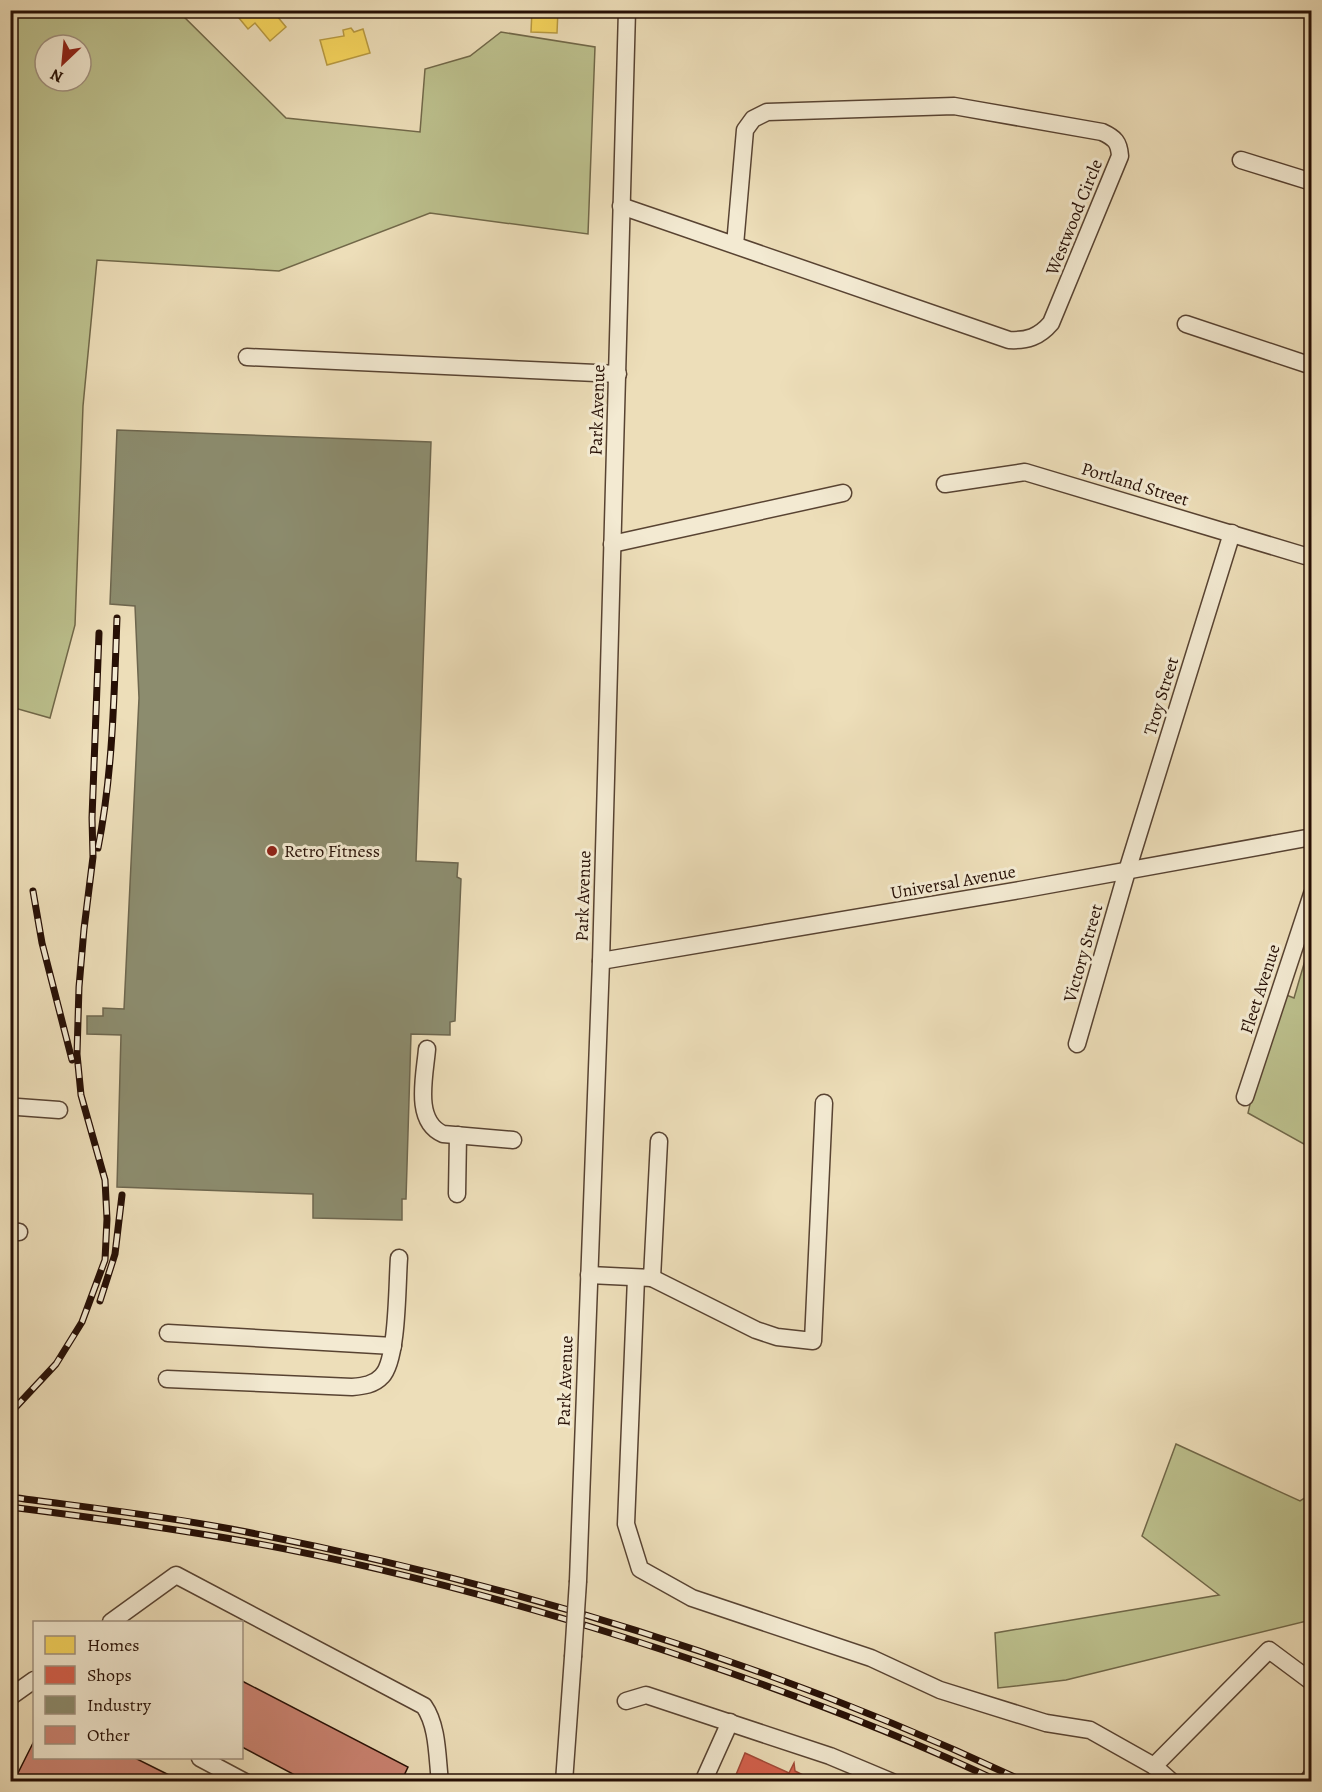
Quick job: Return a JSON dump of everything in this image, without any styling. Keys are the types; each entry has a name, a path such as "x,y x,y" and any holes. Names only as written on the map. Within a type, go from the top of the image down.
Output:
{"street":[{"name":"Park Avenue","path":"564,1782 578,1581 601,961 627,10"},
{"name":"Westwood Circle","path":"621,206 1009,340 1021,341 1033,339 1051,323 1120,156 1119,147 1114,138 1102,132 954,106 767,112 753,118 745,130 735,244"},
{"path":"1241,160 1311,182"},
{"path":"1186,324 1311,366"},
{"path":"246,357 618,374"},
{"name":"Portland Street","path":"945,484 1025,472 1311,558"},
{"path":"612,544 843,493"},
{"name":"Troy Street","path":"1127,871 1232,533"},
{"name":"Universal Avenue","path":"601,961 1127,871 1311,837"},
{"name":"Victory Street","path":"1077,1044 1127,871"},
{"name":"Fleet Avenue","path":"1245,1097 1311,894"},
{"path":"427,1049 423,1108 426,1119 434,1130 442,1134 513,1140"},
{"path":"589,1275 644,1278 756,1330 777,1337 813,1341 824,1103"},
{"path":"18,1107 59,1110"},
{"path":"457,1194 458,1135"},
{"path":"659,1141 644,1278 626,1524 640,1569 692,1599 871,1658 940,1690 1046,1723 1090,1730 1154,1766 1172,1782"},
{"path":"167,1380 352,1387 369,1385 383,1376 392,1356 399,1258"},
{"path":"168,1333 393,1346"},
{"path":"114,1621 176,1575 424,1706 430,1714 433,1727 440,1782"},
{"path":"1154,1766 1269,1650 1311,1682"},
{"path":"10,1697 33,1681"},
{"path":"627,1701 646,1695 830,1756 892,1782"},
{"path":"703,1782 730,1722"},
{"path":"202,1759 244,1782"},
{"path":"1307,1782 1311,1775"}],"green space":[{"path":"172,10 179,12 286,118 420,132 425,69 470,56 501,32 595,47 588,234 430,213 279,271 97,260 83,406 75,625 50,718 11,707 11,11"},
{"path":"1311,940 1311,1148 1248,1113 1276,991 1294,998"},
{"path":"1176,1444 1300,1501 1311,1494 1311,1620 1066,1680 998,1688 995,1633 1219,1595 1142,1536"}],"building: Homes":[{"path":"248,10 272,10 286,27 270,41 255,23 248,29 239,18"},
{"path":"532,10 558,10 557,33 531,32"},
{"path":"351,28 354,32 363,29 370,53 327,65 320,40 344,36 343,30"}],"building: Shops":[{"path":"745,1753 789,1773 794,1763 795,1771 817,1782 733,1782"}],"building: Industry":[{"path":"117,430 431,442 416,861 458,863 457,877 461,879 455,1021 450,1022 450,1035 411,1034 406,1199 402,1199 402,1220 313,1218 313,1194 117,1187 121,1035 87,1034 87,1016 103,1016 103,1008 124,1009 139,698 135,606 110,604"}],"building: Other":[{"path":"243,1682 408,1767 401,1782 308,1782 243,1748"},
{"path":"33,1743 33,1759 137,1759 177,1779 176,1782 25,1782 16,1777"}],"railway":[{"path":"98,848 110,762 117,618"},
{"path":"13,1410 56,1364 82,1322 105,1260 107,1219 105,1180 81,1095 77,1054 79,987 93,857 92,818 99,633"},
{"path":"33,891 42,943 72,1060"},
{"path":"100,1301 115,1254 122,1195"},
{"path":"10,1497 149,1515 231,1529 435,1574 536,1601 636,1630 735,1663 930,1739 1025,1782"},
{"path":"10,1507 172,1529 276,1547 376,1569 525,1607 623,1637 766,1686 861,1721 1000,1782"}],"place":[{"name":"Retro Fitness","path":"272,851"}]}
